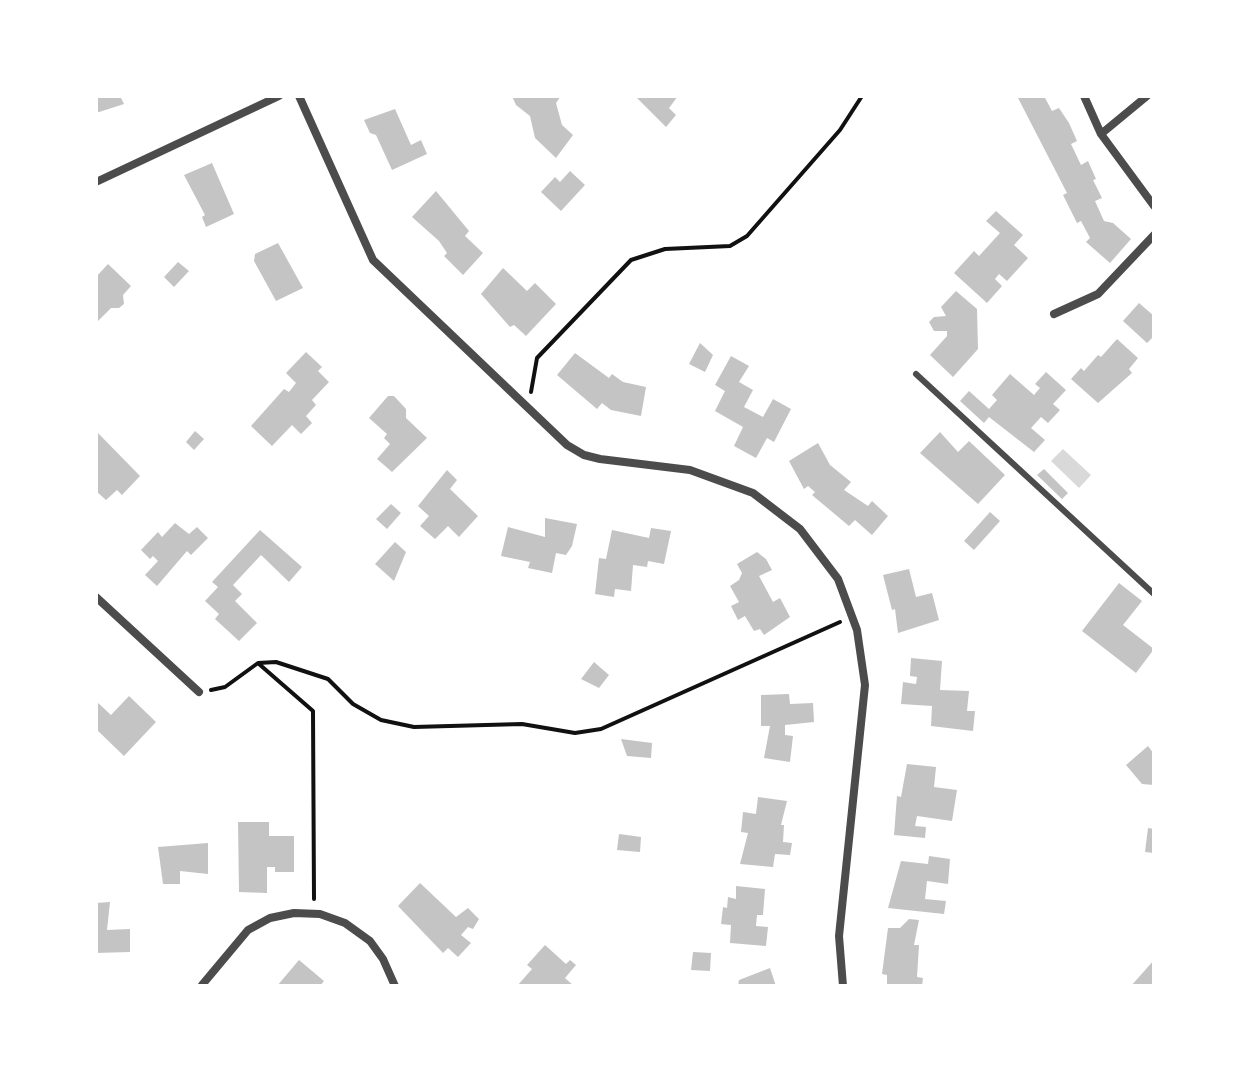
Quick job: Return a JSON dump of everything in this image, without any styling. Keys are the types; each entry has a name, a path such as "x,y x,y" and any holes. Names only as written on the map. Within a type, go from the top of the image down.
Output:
{"street":[{"path":"96,182 279,96"},
{"path":"299,96 373,260 567,445 584,455 690,470 753,493 779,510 819,550 838,579 853,616 865,685 840,921 838,952 843,986"},
{"path":"1084,96 1101,134 1154,206"},
{"path":"1101,134 1147,96"},
{"path":"1054,314 1098,294 1154,235"},
{"path":"96,597 100,597 199,692"},
{"path":"202,985 248,930 270,918 314,913 345,923 370,941 383,959 395,986"}],"lane":[{"path":"916,374 1154,594"}],"path":[{"path":"529,410 537,358 631,260 665,249 730,246 747,236 840,130 862,96"},
{"path":"199,692 225,687 258,663 276,662 328,679 353,704 381,720 414,727 522,724 575,733 601,729 853,616"},
{"path":"258,663 313,711 314,913"}],"shaded area":[{"path":"1063,449 1091,475 1079,488 1051,461"}],"building":[{"path":"96,96 120,96 124,104 96,113"},
{"path":"512,96 561,96 556,103 562,125 573,135 556,158 535,138 530,116 516,105"},
{"path":"635,96 678,96 669,108 676,115 666,127"},
{"path":"1017,96 1044,96 1052,111 1059,108 1069,123 1077,141 1071,144 1081,165 1088,161 1096,179 1093,180 1102,198 1095,201 1104,221 1113,223 1131,239 1110,263 1086,242 1090,238 1081,221 1077,223 1063,195 1067,193"},
{"path":"395,109 411,145 421,140 427,154 392,170 376,135 370,133 364,120"},
{"path":"212,163 234,214 206,227 202,217 205,215 184,175"},
{"path":"570,171 585,185 561,211 541,192 555,177 560,182"},
{"path":"436,191 469,231 465,236 483,253 463,275 444,256 447,253 439,241 412,217"},
{"path":"996,211 1023,235 1014,245 1028,258 1007,281 999,274 995,279 1002,286 987,303 954,273 974,251 979,256 1000,233 986,221"},
{"path":"278,243 303,288 276,301 254,261 255,254"},
{"path":"178,262 189,271 174,287 164,277"},
{"path":"108,264 131,286 123,295 124,304 111,308 96,323 96,277"},
{"path":"503,268 527,291 535,283 556,304 526,336 514,325 510,327 481,294"},
{"path":"956,291 977,309 978,349 953,377 930,355 947,336 947,331 934,331 929,322 934,317 946,316 941,307"},
{"path":"1139,303 1154,316 1154,336 1147,343 1123,321"},
{"path":"1117,339 1138,358 1129,369 1132,373 1098,403 1071,379 1081,368 1084,371 1098,355 1101,357"},
{"path":"700,343 713,355 705,372 689,364"},
{"path":"306,352 322,367 318,371 329,382 312,400 316,405 306,416 312,423 301,434 292,425 272,446 251,426 284,389 289,392 296,383 286,373"},
{"path":"575,353 609,378 612,374 623,382 646,387 641,416 611,410 602,403 597,409 557,375"},
{"path":"731,356 749,366 739,382 753,390 744,407 763,417 773,399 791,409 774,442 767,438 756,458 734,446 743,427 715,411 725,391 715,385"},
{"path":"1046,372 1066,390 1053,404 1060,410 1048,423 1041,417 1031,428 1045,440 1034,452 989,417 984,423 960,401 969,391 989,409 997,400 992,395 1010,374 1034,395 1040,388 1035,384"},
{"path":"388,396 394,396 406,409 406,418 427,438 392,472 377,459 390,444 384,438 387,434 369,418"},
{"path":"195,431 204,439 194,450 186,442"},
{"path":"940,432 958,452 969,441 1005,475 978,504 920,453"},
{"path":"98,433 140,476 122,495 117,490 106,500 96,491"},
{"path":"818,443 830,465 851,482 844,490 868,506 872,501 888,516 872,535 855,520 849,526 812,495 815,492 808,486 804,489 789,461"},
{"path":"1044,469 1068,493 1062,499 1037,475"},
{"path":"447,470 457,480 450,489 478,516 459,537 448,526 435,539 420,526 429,516 418,506"},
{"path":"391,504 401,513 387,529 376,519"},
{"path":"990,512 1000,521 974,550 964,541"},
{"path":"545,518 577,524 572,546 566,555 556,553 552,573 528,568 530,562 501,556 508,527 545,537"},
{"path":"175,523 189,534 197,527 208,538 191,555 187,551 157,586 145,575 158,561 153,556 150,559 141,550 158,532 162,537"},
{"path":"651,528 671,531 664,564 648,561 647,567 633,565 631,591 615,589 614,597 595,594 599,558 606,559 612,530 649,538"},
{"path":"260,530 302,567 289,582 261,555 233,585 242,594 235,601 257,623 239,641 215,619 219,614 205,601 218,587 212,582"},
{"path":"395,542 406,552 394,581 375,564"},
{"path":"757,552 766,559 772,570 759,576 773,602 780,598 790,617 764,635 760,629 754,631 745,616 738,620 731,606 739,602 730,586 739,580 742,573 737,564"},
{"path":"909,569 916,597 932,593 939,620 898,633 895,609 892,610 883,575"},
{"path":"1119,583 1142,601 1123,625 1154,649 1136,673 1082,631"},
{"path":"911,658 942,661 940,690 969,691 967,711 975,711 973,731 931,726 932,706 901,704 903,682 916,684 917,677 910,676"},
{"path":"594,662 609,675 599,688 581,679"},
{"path":"789,694 790,704 813,703 814,722 785,725 785,735 793,736 790,762 764,758 770,726 761,726 761,695"},
{"path":"129,696 156,722 124,756 96,729 96,701 111,715"},
{"path":"621,739 652,743 651,758 627,756"},
{"path":"1148,746 1154,754 1154,785 1142,784 1126,765"},
{"path":"907,764 936,767 934,787 957,790 952,821 917,816 915,826 926,827 925,838 894,835 897,796 901,797"},
{"path":"758,797 787,801 781,825 784,825 783,842 792,843 790,855 775,854 773,867 740,864 748,833 741,832 743,812 756,814"},
{"path":"238,822 269,822 269,836 294,836 294,872 275,872 275,867 267,867 267,893 239,892"},
{"path":"1148,828 1154,829 1154,853 1145,852"},
{"path":"619,834 641,837 640,852 617,850"},
{"path":"208,843 208,874 180,871 180,884 163,884 158,847"},
{"path":"929,856 950,859 948,884 927,881 925,899 946,901 944,914 888,908 901,861 928,864"},
{"path":"420,883 456,917 468,908 479,919 473,929 468,927 461,935 471,943 458,957 448,948 443,953 398,906"},
{"path":"736,886 765,889 763,915 757,915 756,926 768,927 766,946 730,943 731,925 721,924 728,897 736,899"},
{"path":"110,902 107,930 130,929 130,952 96,953 96,903"},
{"path":"909,919 919,920 914,945 919,945 917,977 923,978 922,986 887,986 887,975 882,974 888,928 900,928"},
{"path":"545,945 566,964 570,960 576,965 565,978 574,986 517,986 532,969 527,965"},
{"path":"693,952 711,953 710,971 691,970"},
{"path":"299,960 324,981 320,986 277,986"},
{"path":"1154,960 1154,986 1131,986"},
{"path":"770,968 776,986 738,986 739,980"}]}
